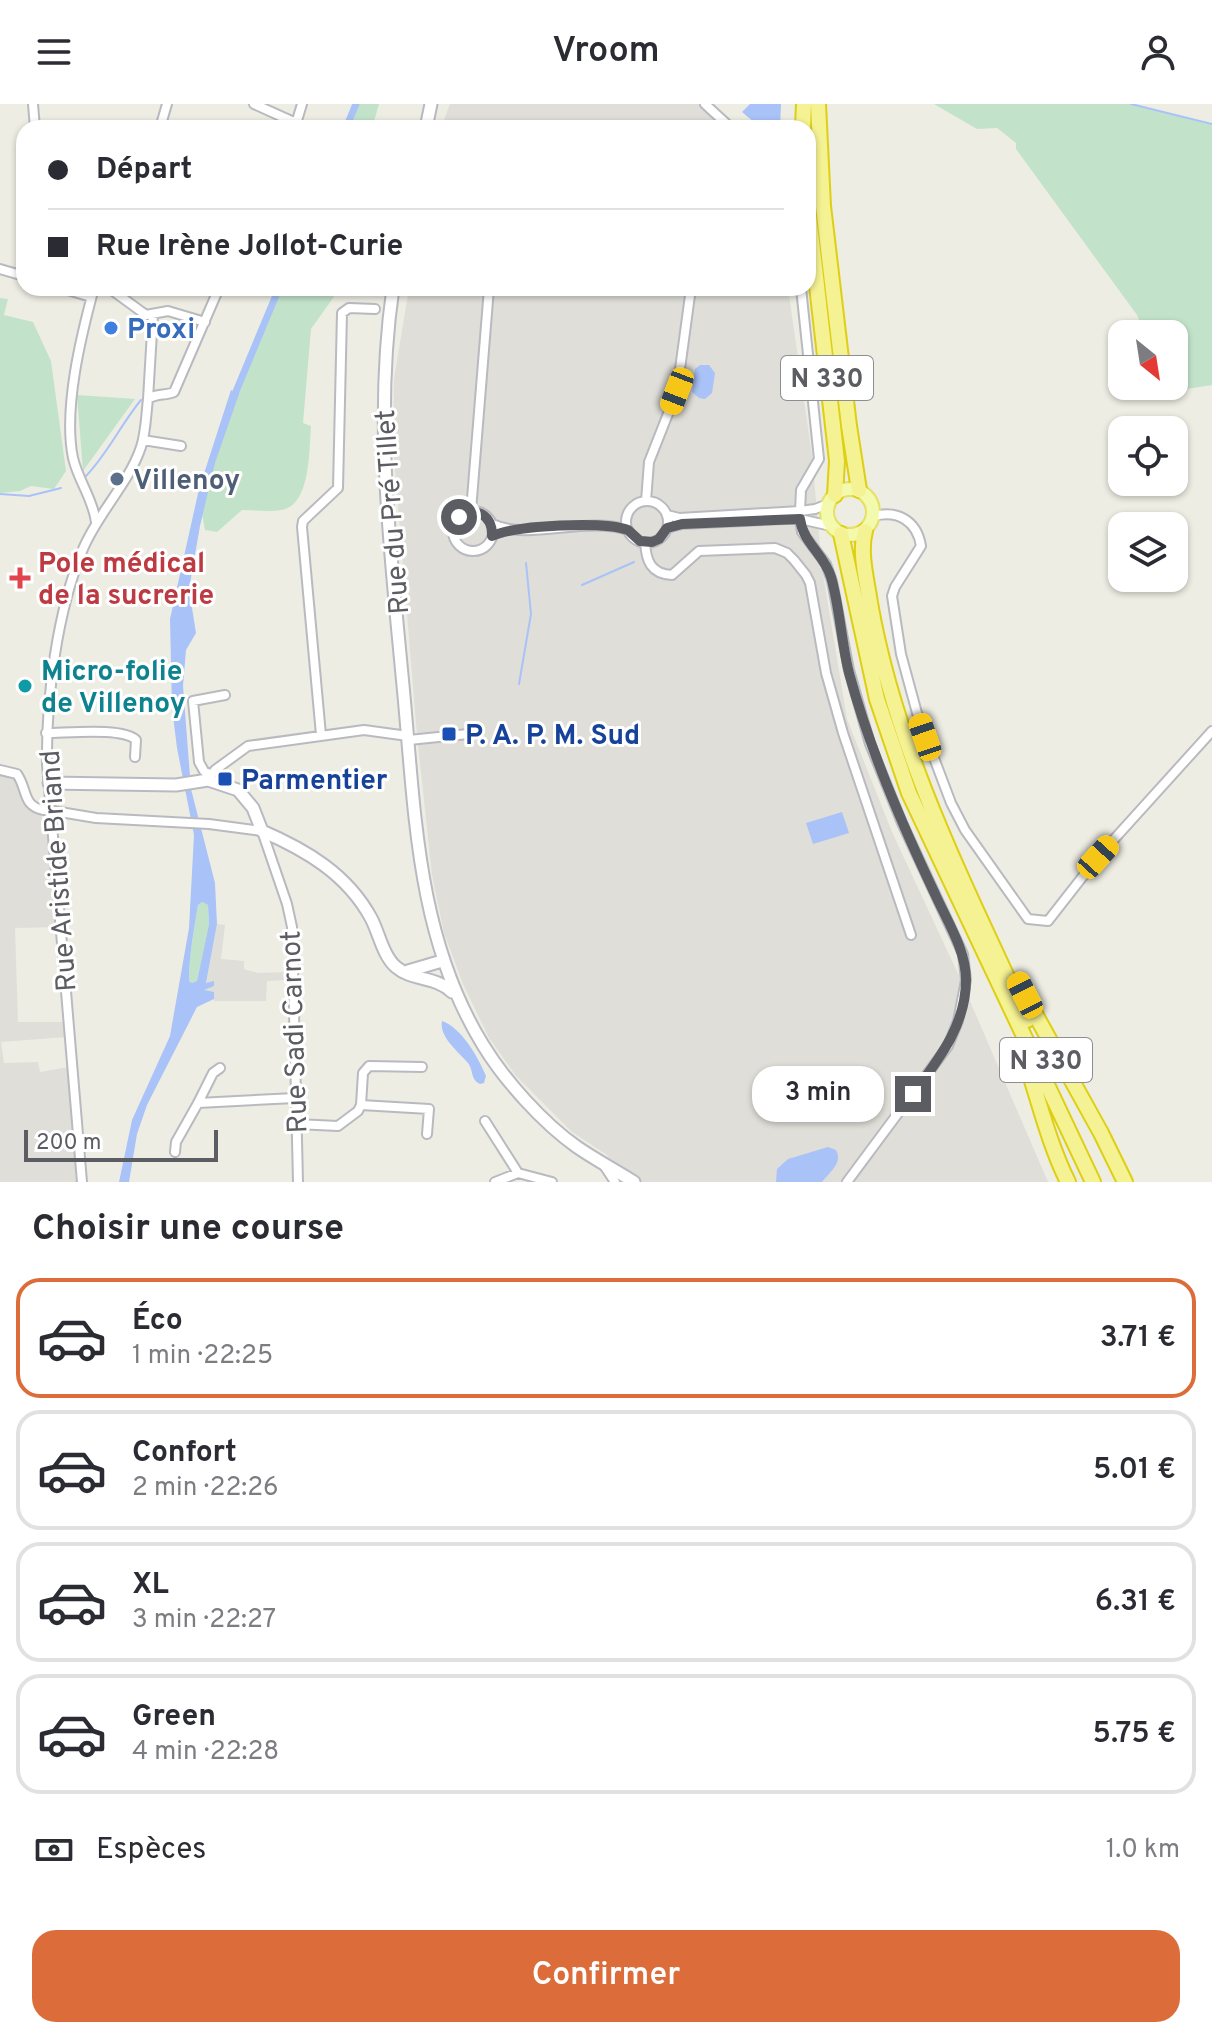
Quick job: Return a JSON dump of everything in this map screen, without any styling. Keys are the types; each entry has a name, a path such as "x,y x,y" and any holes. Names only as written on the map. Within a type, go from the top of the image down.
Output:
{"highway":[{"name":"N 330","path":"818,104 823,206 859,490"},
{"name":"N 330","path":"816,277 837,461 832,499"},
{"name":"N 330","path":"836,530 845,545 867,658 887,736 944,870 1093,1182"},
{"name":"N 330","path":"865,531 864,561 868,587 894,702 918,775 1102,1182"},
{"path":"990,937 1007,961 1075,1090 1133,1182"},
{"path":"1008,1001 1014,1029 1038,1093 1056,1158 1068,1182"},
{"path":"1101,1133 1125,1182"}],"main road":[{"path":"832,499 847,489 859,490"},
{"name":"N 330","path":"859,490 871,501 874,516"},
{"name":"N 330","path":"832,499 828,519 836,530"},
{"path":"836,530 854,536 865,531 874,516"}],"street":[{"path":"254,104 284,120"},
{"path":"705,104 722,120"},
{"path":"92,296 72,390 72,454 96,522"},
{"path":"119,296 146,315 168,311 205,322"},
{"path":"148,399 157,394 174,392 216,296"},
{"name":"Rue du Pré Tillet","path":"392,296 384,369 383,456 422,865 432,924 443,964 484,1047 545,1120 575,1146 634,1182"},
{"path":"471,511 488,296"},
{"path":"646,501 649,462 677,391 690,296"},
{"path":"802,296 819,459 801,490 802,532 826,564 849,670 870,744 902,823 963,954 966,980 958,1021 948,1046 847,1182"},
{"path":"321,735 302,527 303,521 338,488 342,313 349,308 375,309"},
{"name":"Rue Aristide Briand","path":"82,1182 49,783 47,706 66,599 84,547 135,460 143,440 156,314"},
{"path":"143,440 181,446"},
{"path":"667,528 800,515 832,499"},
{"path":"492,536 512,530 603,525 628,530 635,538 645,542 659,539 667,528 667,515 659,504 646,501 635,505 628,514 603,525"},
{"path":"492,524 492,536 485,547 473,552 466,551 456,542 455,523 464,513 471,511 484,514 492,524 512,530"},
{"path":"874,516 887,513 905,518 919,537 921,546 895,587 893,605 901,654 917,713 951,803 965,830 1028,919 1048,921 1098,857 1212,731"},
{"path":"628,514 628,530"},
{"path":"667,515 800,515 836,530"},
{"path":"645,542 653,570 663,575 672,575 699,551 775,548 787,553 806,575 826,673 843,733 911,935"},
{"path":"207,779 199,762 193,701 225,695"},
{"path":"46,733 100,733 110,730 129,733 136,740 135,757"},
{"path":"49,783 176,785 207,779 248,746 364,730 409,738 468,734"},
{"path":"0,770 17,774 32,808 96,818 209,824 262,831 302,849 341,878 370,917 389,958 407,972 446,986 458,998"},
{"name":"Rue Sadi Carnot","path":"207,779 238,790 253,808 287,904 292,927 298,1182"},
{"path":"407,972 435,973 443,964"},
{"path":"296,1124 338,1126 361,1105 363,1073 369,1066 422,1067"},
{"path":"175,1152 176,1142 213,1073 220,1068"},
{"path":"198,1103 295,1098"},
{"path":"361,1105 429,1109 427,1134"},
{"path":"485,1121 495,1128 518,1173"},
{"path":"602,1163 615,1182"},
{"path":"495,1182 518,1173 552,1182"}],"shaded area":[{"path":"450,104 700,104 718,120 444,120"},
{"path":"408,296 789,296 812,456 822,568 847,719 892,832 960,978 1048,1182 619,1182 607,1155 572,1132 516,1076 489,1038 463,984 444,933 432,875 393,445 394,379"},
{"path":"0,768 23,774 47,829 57,927 15,928 18,1022 64,1022 66,1037 1,1042 4,1063 38,1062 40,1072 69,1067 76,1182 0,1182"},
{"path":"217,924 225,925 221,959 244,961 244,969 258,973 287,972 287,980 267,981 266,1001 214,1001 214,992 204,992 204,989 214,986 206,984"}],"green space":[{"path":"359,104 379,104 374,120 352,120"},
{"path":"934,104 1135,104 1212,125 1212,385 1188,389 1188,320 1139,320 1016,149 1016,143 997,128 977,129"},
{"path":"274,296 334,296 311,329 303,423 311,426 309,462 298,499 291,506 276,511 242,510 217,532 205,530 201,509 227,421"},
{"path":"0,298 8,299 4,315 33,322 51,361 66,471 54,489 31,486 20,491 0,493"},
{"path":"77,395 135,399 83,471"},
{"path":"202,902 208,905 209,924 197,981 192,983 189,981 191,952 198,905"}],"water":[{"path":"750,104 781,104 780,120 752,120 742,112"},
{"path":"700,365 709,365 715,373 712,393 705,399 692,392 695,369"},
{"path":"231,390 239,394 215,463 189,589 196,633 186,650 183,686 191,789 215,883 217,924 206,983 214,981 214,986 204,990 214,992 214,999 197,1007 147,1105 137,1134 129,1182 119,1182 132,1120 170,1036 189,928 194,835 172,708 170,619 199,489","holes":["202,902 208,905 209,924 197,981 192,983 189,981 190,962 198,905"]},
{"path":"842,812 849,833 813,844 806,823"},
{"path":"442,1021 456,1030 479,1060 486,1076 484,1083 475,1080 468,1063 446,1038"},
{"path":"828,1147 836,1150 838,1159 822,1182 776,1182 777,1169 788,1159"}],"waterway":[{"path":"349,120 356,104"},
{"path":"1131,104 1212,124"},
{"path":"232,401 276,296"},
{"path":"85,477 141,400"},
{"path":"0,494 29,496 61,488"},
{"path":"582,585 634,562"},
{"path":"519,684 531,614 526,563"}],"place":[{"name":"Proxi","path":"111,328"},
{"name":"Villenoy","path":"117,479"},
{"name":"Pole médical de la sucrerie","path":"20,578"},
{"name":"Micro-folie de Villenoy","path":"25,686"},
{"name":"P. A. P. M. Sud","path":"449,734"},
{"name":"Parmentier","path":"225,779"}],"route":[{"path":"459,517 471,511 484,514 492,524 492,536 512,530 603,525 628,530 635,538 645,542 659,539 667,528 682,524 800,519 802,532 826,564 832,581 849,670 870,744 902,823 963,954 966,980 955,1032 913,1094"}]}
